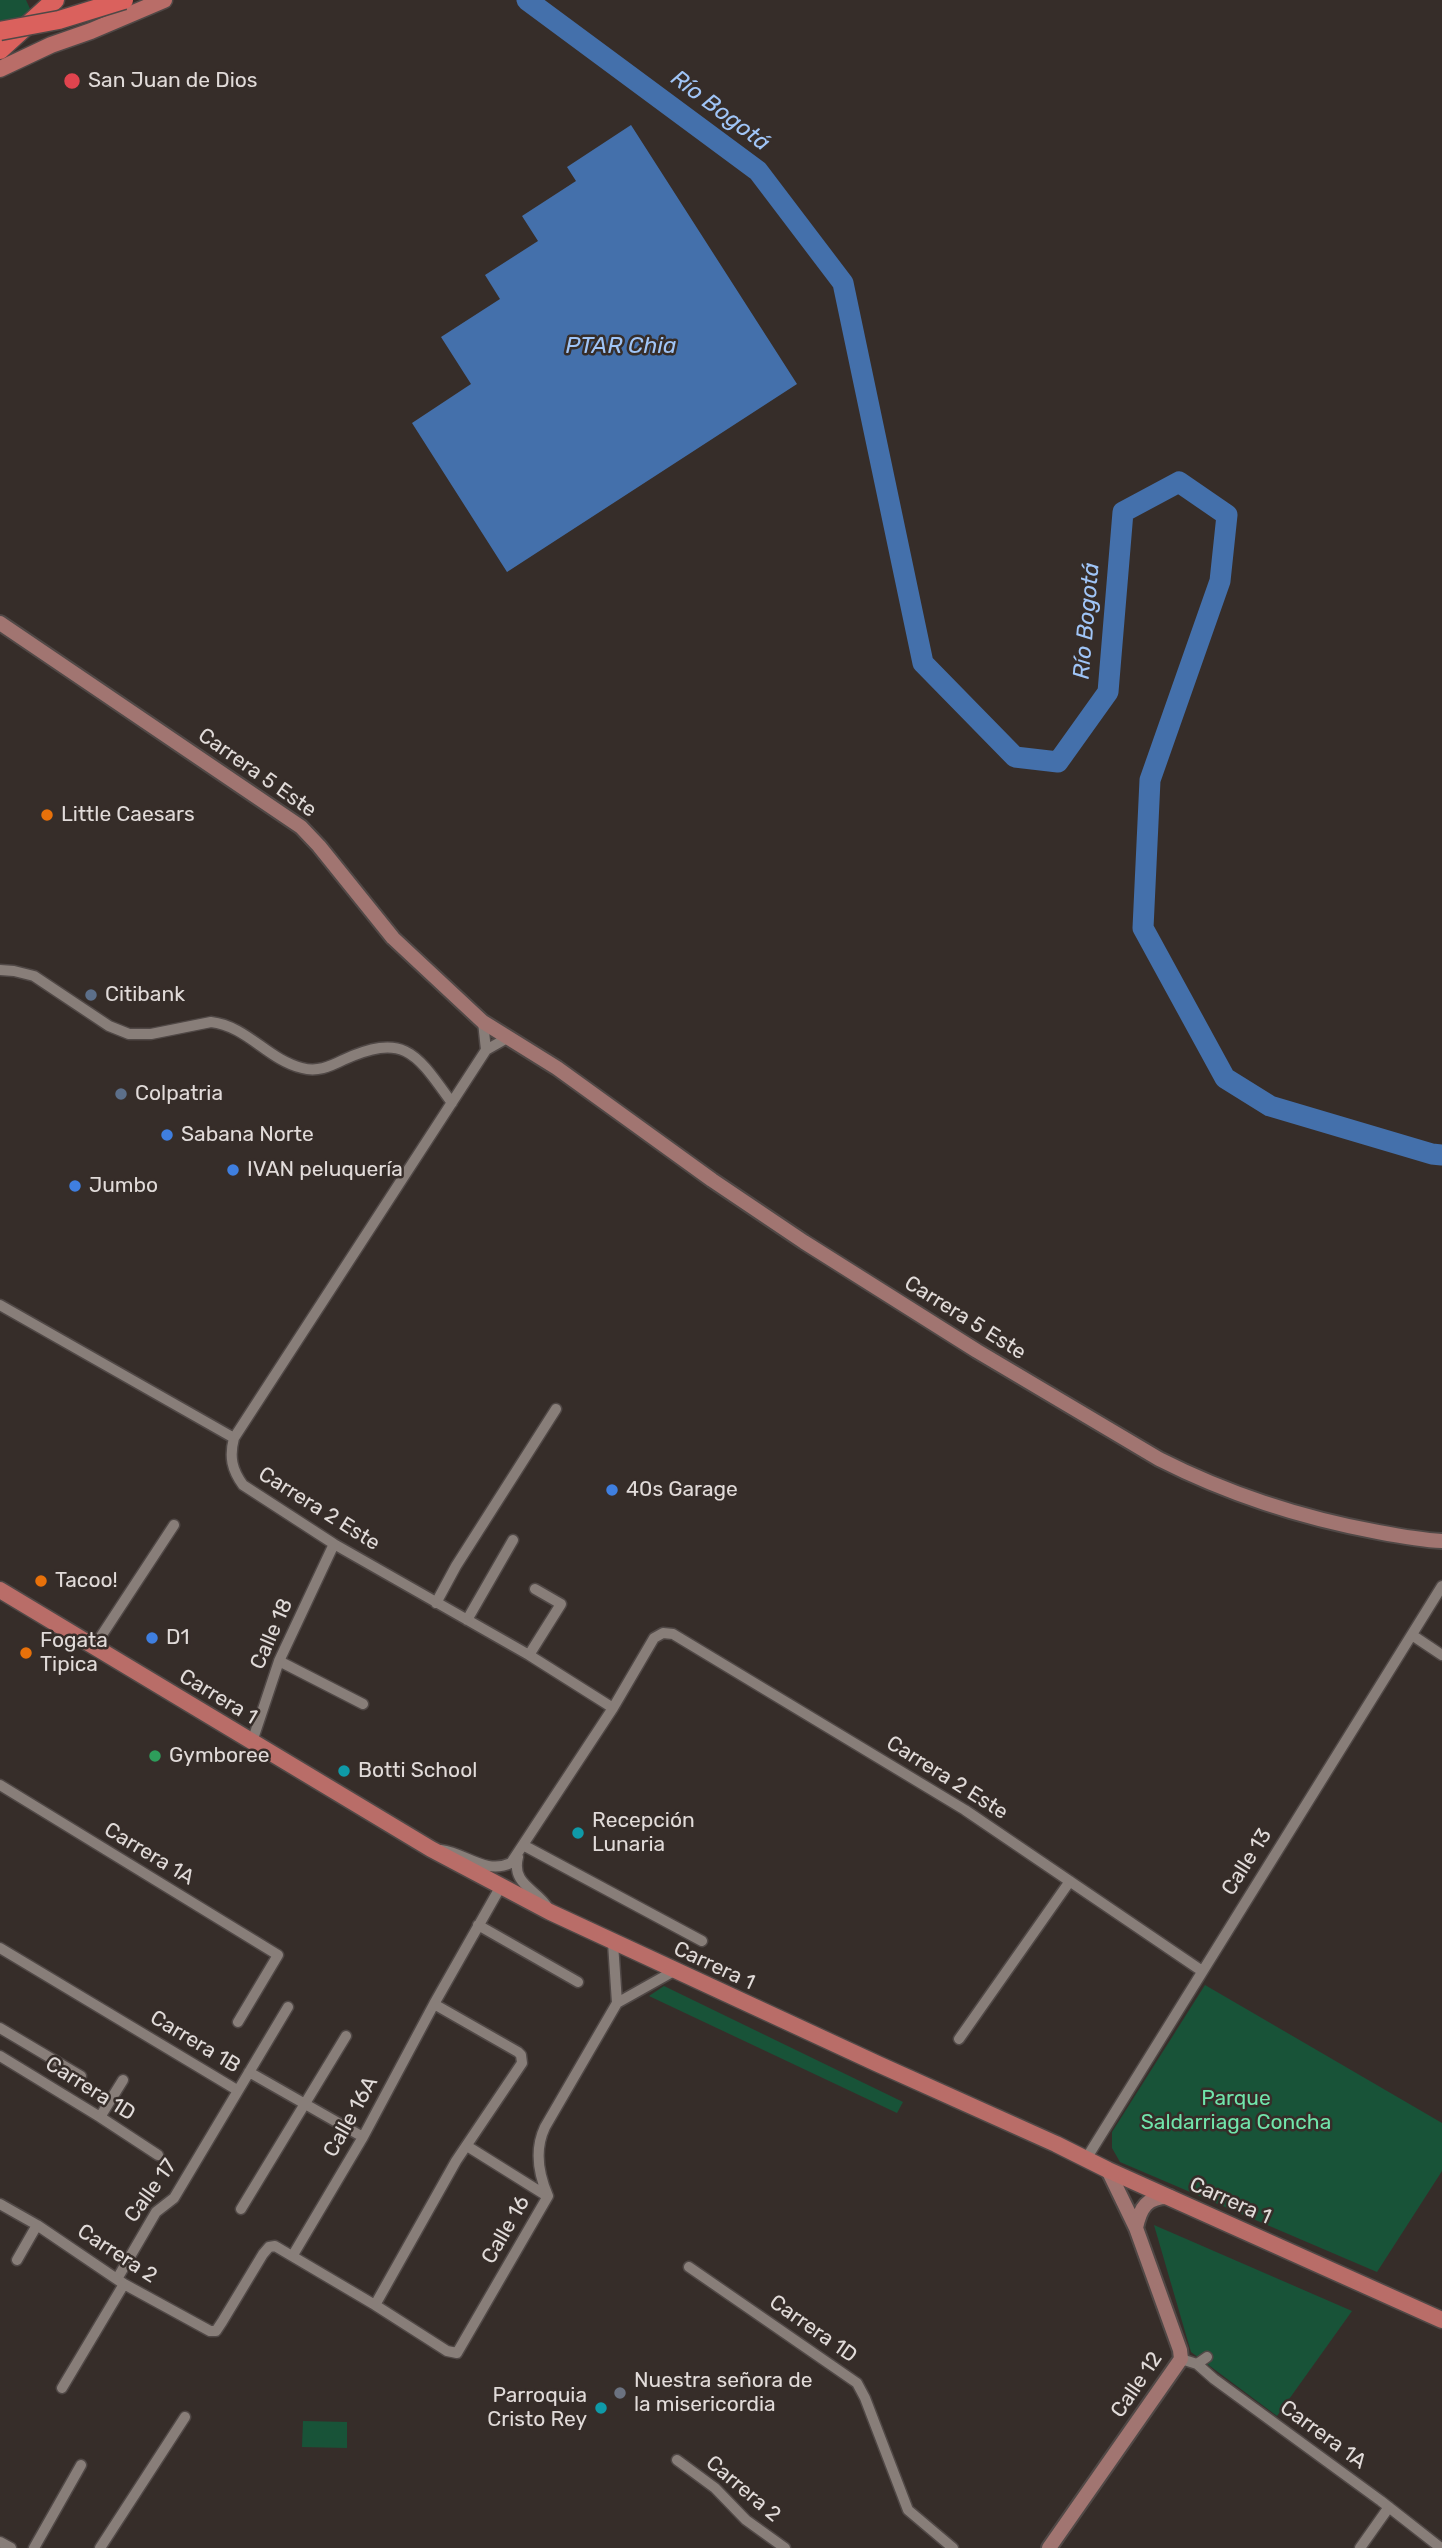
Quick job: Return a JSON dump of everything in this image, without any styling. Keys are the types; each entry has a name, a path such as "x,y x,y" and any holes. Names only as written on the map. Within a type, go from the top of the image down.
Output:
{"highway":[{"path":"0,50 55,0"},
{"path":"0,31 60,20 124,0"}],"main road":[{"path":"0,69 51,45 164,0"},
{"name":"Carrera 1","path":"0,1590 431,1849 550,1912 1108,2170 1442,2320"}],"street":[{"name":"Carrera 5 Este","path":"0,623 300,827 319,846 388,933 482,1022 557,1068 712,1180 804,1242 977,1351 1189,1475 1281,1509 1343,1525 1442,1541"},
{"path":"1,971 34,976 109,1026 129,1034 151,1034 198,1024 221,1023 241,1031 295,1066 316,1070 371,1048 380,1046 400,1049 422,1062 452,1103"},
{"path":"482,1022 486,1050"},
{"path":"0,1305 234,1438 486,1050 509,1037"},
{"path":"436,1603 456,1566 556,1409"},
{"name":"Carrera 2 Este","path":"234,1438 231,1461 243,1485 334,1544 529,1655 613,1708 654,1638 663,1633 673,1634 965,1810 1202,1970"},
{"path":"94,1647 174,1525"},
{"path":"467,1620 513,1540"},
{"name":"Calle 18","path":"251,1742 279,1661 334,1544"},
{"name":"Calle 13","path":"1086,2159 1442,1586"},
{"path":"529,1655 561,1604 535,1589"},
{"path":"1412,1635 1442,1654"},
{"path":"279,1661 363,1704"},
{"path":"431,1849 456,1852 486,1867 494,1868 510,1863 613,1708"},
{"name":"Carrera 1A","path":"0,1785 278,1955 238,2022"},
{"path":"521,1849 516,1866 519,1879 527,1889 541,1896 550,1912"},
{"path":"521,1849 702,1941"},
{"path":"959,2039 1070,1881"},
{"name":"Calle 16A","path":"293,2255 363,2137 501,1886"},
{"path":"478,1925 578,1982"},
{"path":"613,1943 617,2003 674,1970"},
{"name":"Carrera 1B","path":"0,1948 237,2090 249,2071 363,2137"},
{"name":"Calle 16","path":"374,2305 447,2351 457,2353 548,2196 538,2164 540,2138 617,2003"},
{"path":"293,2255 374,2305 456,2161 521,2066 523,2059 518,2052 434,2004"},
{"path":"249,2071 288,2007"},
{"path":"0,2028 81,2076"},
{"path":"241,2209 346,2036"},
{"name":"Carrera 1D","path":"0,2056 158,2155"},
{"path":"100,2117 123,2080"},
{"name":"Calle 17","path":"62,2388 156,2212 174,2198 237,2090"},
{"path":"467,2146 548,2196"},
{"name":"Calle 12","path":"1049,2548 1181,2359 1136,2228 1108,2170"},
{"path":"1136,2228 1144,2205 1154,2198 1170,2197"},
{"name":"Carrera 2","path":"0,2204 37,2225 121,2281 210,2331 216,2331 269,2247 275,2246 293,2255"},
{"path":"17,2260 37,2225"},
{"name":"Carrera 1D","path":"689,2267 857,2383 908,2510 953,2548"},
{"path":"1197,2364 1207,2357"},
{"name":"Carrera 1A","path":"1181,2359 1197,2364 1441,2548"},
{"path":"100,2548 185,2417"},
{"name":"Carrera 2","path":"677,2460 715,2488 746,2520 785,2548"},
{"path":"34,2548 81,2465"},
{"path":"1360,2548 1389,2507"},
{"path":"0,2542 11,2548"}],"green space":[{"path":"0,0 26,0 31,11 0,38"},
{"name":"Parque Saldarriaga Concha","path":"1205,1985 1442,2123 1442,2171 1377,2272 1120,2162 1112,2148 1112,2132"},
{"path":"664,1986 903,2102 897,2113 649,1996"},
{"path":"1154,2225 1352,2311 1277,2416 1191,2352"},
{"path":"303,2421 347,2422 347,2448 302,2447"}],"water":[{"name":"PTAR Chia","path":"631,125 797,384 507,572 412,423 471,384 441,337 500,299 485,275 538,241 522,216 576,181 567,167"}],"waterway":[{"name":"Río Bogotá","path":"527,0 758,171 843,283 923,663 1015,757 1058,762 1108,692 1123,512 1179,482 1227,515 1220,581 1150,780 1143,928 1225,1078 1270,1106 1442,1155"}],"place":[{"name":"San Juan de Dios","path":"72,81"},
{"name":"Little Caesars","path":"47,815"},
{"name":"Citibank","path":"91,995"},
{"name":"Colpatria","path":"121,1094"},
{"name":"Sabana Norte","path":"167,1135"},
{"name":"IVAN peluquería","path":"233,1170"},
{"name":"Jumbo","path":"75,1186"},
{"name":"40s Garage","path":"612,1490"},
{"name":"Tacoo!","path":"41,1581"},
{"name":"D1","path":"152,1638"},
{"name":"Fogata Tipica","path":"26,1653"},
{"name":"Gymboree","path":"155,1756"},
{"name":"Botti School","path":"344,1771"},
{"name":"Recepción Lunaria","path":"578,1833"},
{"name":"Nuestra señora de la misericordia","path":"620,2393"},
{"name":"Parroquia Cristo Rey","path":"601,2408"}]}
